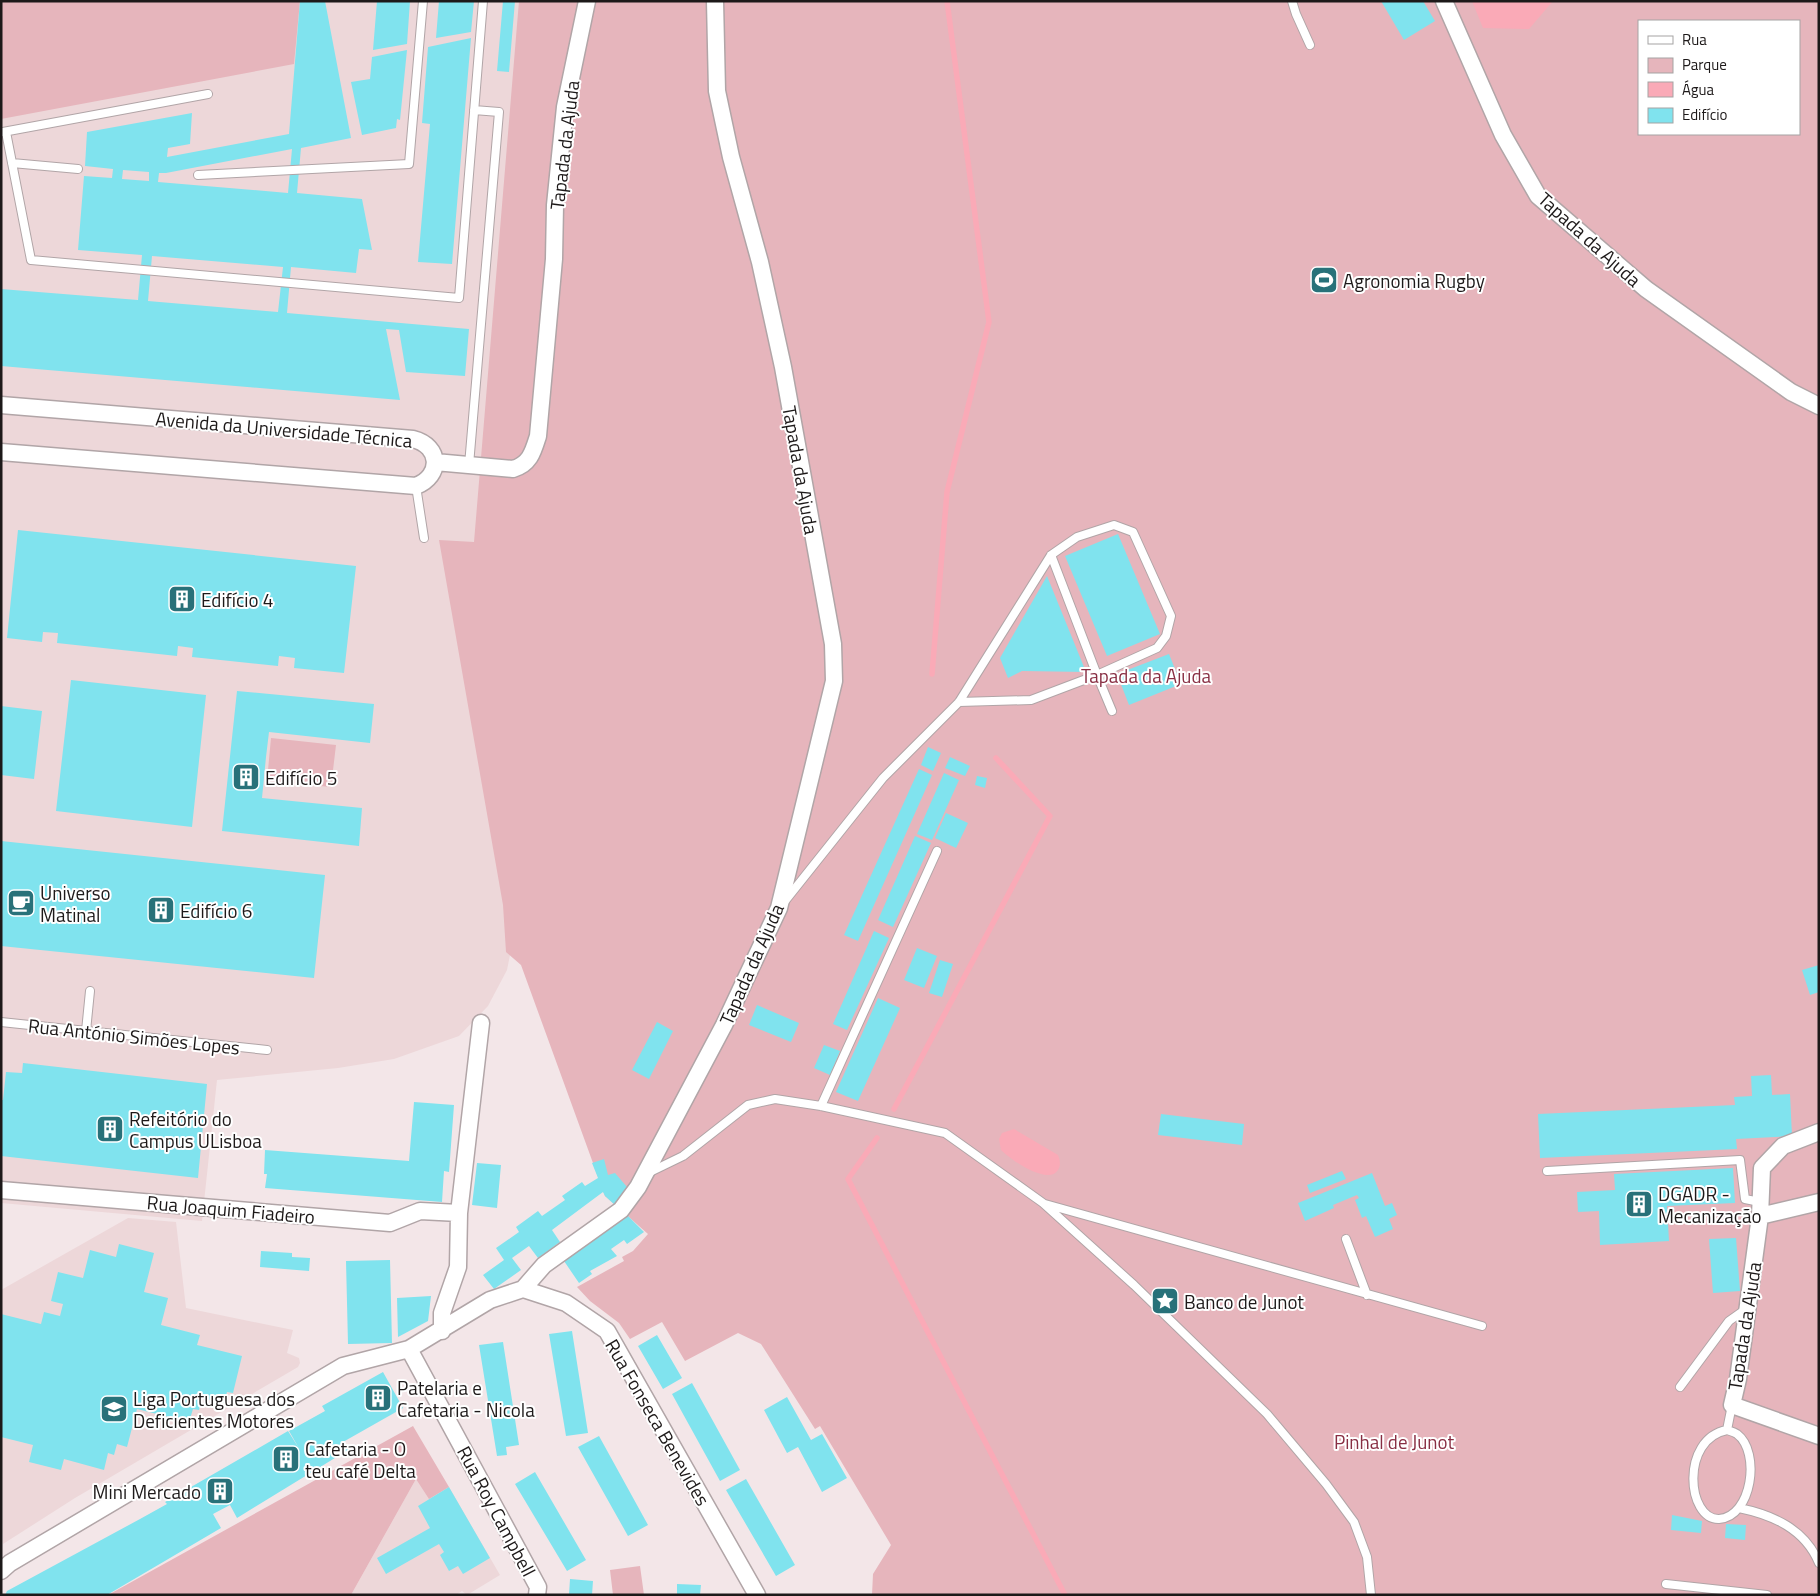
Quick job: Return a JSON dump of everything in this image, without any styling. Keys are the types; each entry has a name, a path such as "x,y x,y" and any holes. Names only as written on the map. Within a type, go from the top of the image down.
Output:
{"street":[{"name":"Tapada da Ajuda","path":"435,462 513,469 523,466 532,456 538,436 554,259 555,204 565,107 587,1"},
{"name":"Tapada da Ajuda","path":"523,1289 544,1265 621,1210 644,1176 724,1025 779,908 834,681 834,644 783,367 760,262 731,157 717,91 716,1"},
{"name":"Tapada da Ajuda","path":"1444,1 1503,135 1538,196 1646,289 1790,392 1819,406"},
{"name":"Avenida da Universidade Técnica","path":"1,406 413,439 426,444 434,455 435,462 430,477 425,482 416,486"},
{"path":"1,452 416,486"},
{"path":"442,1331 442,1313 458,1266 459,1213 481,1022"},
{"name":"Tapada da Ajuda","path":"1819,1132 1783,1146 1762,1168 1760,1209 1748,1308 1732,1404 1819,1436"},
{"name":"Rua Joaquim Fiadeiro","path":"1,1190 390,1223 420,1211 459,1213"},
{"path":"1760,1209 1819,1202"},
{"path":"1,1570 51,1538 343,1366 410,1349 490,1300 523,1289"},
{"name":"Rua Fonseca Benevides","path":"523,1289 566,1304 607,1331 757,1595"},
{"name":"Rua Roy Campbell","path":"410,1349 538,1587 537,1595"}],"lane":[{"path":"198,175 409,164 423,1"},
{"path":"208,94 4,132 32,260 459,298 483,1"},
{"path":"1292,1 1310,45"},
{"path":"469,465 499,112 474,110"},
{"path":"12,163 78,169"},
{"path":"416,486 424,538"},
{"path":"779,908 883,778 959,702 1051,555 1077,537 1114,525 1133,532 1171,616 1166,636 1157,648 1097,675 1031,700 959,702"},
{"path":"1051,555 1112,711"},
{"path":"821,1106 937,851"},
{"path":"86,1031 90,991"},
{"name":"Rua António Simões Lopes","path":"1,1022 267,1050"},
{"path":"644,1176 683,1156 748,1106 775,1099 821,1106 945,1133 1043,1203 1134,1285 1267,1414 1354,1522 1367,1557 1371,1595"},
{"path":"1546,1171 1740,1160 1746,1199 1760,1209"},
{"path":"1043,1203 1482,1326"},
{"path":"1346,1239 1367,1294"},
{"path":"1680,1387 1729,1321 1748,1308"},
{"path":"1727,1430 1732,1404"},
{"path":"1727,1430 1737,1434 1746,1445 1750,1460 1751,1478 1747,1494 1739,1508 1729,1517 1717,1519 1706,1515 1698,1504 1694,1489 1693,1472 1697,1455 1705,1441 1715,1432 1727,1430"},
{"path":"1739,1508 1759,1512 1782,1521 1801,1535 1819,1563"},
{"path":"1666,1584 1767,1595"}],"shaded area":[{"path":"296,1 523,1 512,945 507,970 488,1006 459,1036 394,1059 338,1068 217,1080 202,1221 1,1203 1,113"},
{"name":"Liga Portuguesa dos Deficientes Motores","path":"128,1218 176,1222 186,1308 293,1330 287,1353 299,1358 300,1363 298,1367 75,1498 3,1544 1,1290"},
{"path":"416,1479 449,1487 500,1575 467,1595 462,1591 456,1595 351,1595"}],"green space":[{"path":"1,1 300,1 294,64 1,119"},
{"name":"Tapada da Ajuda","path":"519,1 1819,1 1819,1595 872,1595 873,1574 891,1545 820,1426 815,1429 761,1344 738,1333 685,1361 662,1322 630,1339 619,1323 590,1301 577,1287 624,1261 622,1257 633,1251 648,1234 605,1196 521,965 506,952 503,905 439,540 474,542"},
{"path":"271,738 336,745 331,787 267,781"},
{"path":"413,1426 449,1487 429,1499 416,1479 351,1595 108,1595"},
{"path":"640,1566 644,1595 613,1595 610,1570"}],"water":[{"path":"1472,1 1553,1 1529,29 1483,28"},
{"path":"1014,1129 1058,1155 1060,1166 1058,1170 1053,1174 1038,1173 1021,1165 1001,1150 999,1139 1002,1133"}],"building":[{"path":"300,1 325,1 351,138 301,148 297,193 362,199 372,250 359,249 356,273 291,267 287,313 469,329 465,376 406,372 399,330 386,329 400,400 1,366 1,289 138,300 142,255 78,250 84,176 112,178 113,169 85,166 87,132 192,113 190,144 168,148 167,157 289,134","holes":["292,149 288,193 158,182 159,173","123,170 149,172 149,181 122,179","152,256 283,267 278,312 148,301"]},
{"path":"377,1 410,1 407,44 373,50"},
{"path":"439,1 474,1 471,32 436,38"},
{"path":"503,1 515,1 509,72 497,71"},
{"path":"1381,1 1423,1 1435,21 1404,40"},
{"path":"471,38 452,264 418,262 430,124 422,123 428,47"},
{"path":"407,50 400,120 397,119 396,128 362,135 351,82 370,79 372,57"},
{"name":"Edifício 4","path":"18,530 356,566 344,673 294,668 295,658 279,656 278,666 192,657 193,648 178,646 177,656 57,643 58,633 43,632 42,642 7,638"},
{"path":"1118,534 1160,634 1107,656 1065,556"},
{"path":"1047,576 1086,672 1022,671 1008,678 1000,658"},
{"path":"1169,654 1181,684 1129,705 1117,674"},
{"path":"71,680 206,695 192,827 56,811"},
{"name":"Edifício 5","path":"237,691 374,704 370,743 269,732 266,757 262,798 362,808 359,846 222,831"},
{"path":"1,706 42,711 34,779 1,775"},
{"path":"928,747 941,753 933,771 921,765"},
{"path":"950,757 970,766 965,776 945,768"},
{"path":"919,769 932,775 858,941 844,935"},
{"path":"944,773 959,780 932,840 917,834"},
{"path":"977,776 987,778 985,788 975,785"},
{"path":"946,813 968,823 956,848 935,838"},
{"path":"915,836 931,843 893,927 878,920"},
{"name":"Edifício 6","path":"1,841 325,875 314,978 1,946"},
{"path":"874,931 889,938 847,1030 833,1024"},
{"path":"917,948 937,956 924,988 904,980"},
{"path":"940,960 953,964 942,997 929,993"},
{"path":"1819,965 1819,992 1810,995 1802,970"},
{"path":"878,998 900,1008 858,1101 836,1092"},
{"path":"757,1005 799,1023 791,1042 749,1025"},
{"path":"657,1022 673,1031 649,1079 632,1070"},
{"path":"824,1045 840,1051 830,1075 814,1068"},
{"name":"Refeitório do Campus ULisboa","path":"23,1063 207,1084 198,1178 1,1156 1,1100 3,1100 6,1072 22,1073"},
{"path":"1771,1075 1772,1095 1790,1094 1792,1136 1736,1139 1737,1149 1540,1158 1538,1114 1735,1105 1734,1097 1752,1096 1751,1076"},
{"path":"414,1102 454,1105 449,1172 444,1171 442,1202 265,1188 267,1174 264,1174 265,1150 409,1161"},
{"path":"1161,1114 1244,1124 1242,1145 1158,1135"},
{"path":"604,1159 608,1175 615,1173 627,1187 616,1206 603,1192 552,1230 560,1242 538,1258 529,1246 512,1258 521,1270 494,1289 483,1275 504,1260 496,1248 519,1232 516,1227 538,1211 542,1216 565,1200 562,1196 582,1182 585,1186 598,1178 592,1163"},
{"path":"477,1163 501,1165 497,1208 472,1205"},
{"name":"DGADR - Mecanização","path":"1733,1168 1735,1203 1667,1206 1669,1241 1600,1245 1599,1211 1578,1212 1577,1192 1615,1190 1614,1174"},
{"path":"1342,1171 1346,1179 1310,1193 1307,1185"},
{"path":"1372,1173 1385,1206 1392,1203 1397,1215 1389,1219 1393,1229 1375,1237 1366,1216 1362,1218 1355,1200 1359,1198 1357,1195 1333,1205 1334,1208 1305,1221 1298,1203"},
{"path":"628,1216 644,1232 627,1244 624,1240 611,1249 617,1256 590,1271 592,1274 579,1283 564,1261"},
{"path":"1736,1238 1740,1291 1713,1293 1709,1239"},
{"path":"119,1244 154,1253 144,1292 168,1298 161,1325 200,1335 197,1345 242,1356 233,1393 227,1392 224,1403 202,1398 199,1410 193,1409 189,1422 137,1409 127,1447 117,1444 114,1455 108,1453 104,1470 64,1459 61,1470 29,1462 33,1445 1,1437 1,1314 41,1324 44,1312 60,1316 63,1304 51,1301 58,1272 83,1278 90,1250 116,1257"},
{"path":"261,1251 292,1253 292,1257 310,1258 309,1271 260,1267"},
{"path":"390,1260 392,1343 348,1344 346,1261"},
{"path":"431,1296 428,1321 398,1337 397,1298"},
{"path":"572,1331 588,1433 566,1436 549,1334"},
{"path":"657,1335 682,1378 663,1389 638,1346"},
{"path":"503,1342 519,1445 506,1447 507,1455 497,1456 479,1345"},
{"path":"383,1372 403,1408 343,1442 348,1450 237,1518 230,1505 213,1514 221,1528 107,1595 5,1595 7,1591 167,1504 165,1502 288,1431 300,1450 289,1431 325,1411 322,1406"},
{"path":"692,1383 740,1470 720,1481 672,1394"},
{"path":"787,1397 811,1440 822,1434 847,1478 822,1492 798,1447 787,1453 764,1410"},
{"path":"599,1436 648,1525 628,1536 578,1447"},
{"path":"535,1472 586,1560 567,1571 515,1484"},
{"path":"746,1479 795,1565 776,1576 726,1490"},
{"path":"449,1487 490,1558 463,1574 458,1566 449,1571 440,1555 444,1552 439,1544 386,1574 377,1558 430,1528 418,1506"},
{"path":"1672,1515 1702,1521 1701,1533 1671,1530"},
{"path":"1726,1524 1746,1525 1745,1540 1725,1538"},
{"path":"570,1579 593,1581 592,1595 569,1595"},
{"path":"677,1584 701,1585 700,1595 677,1595"}],"waterway":[{"path":"932,674 947,492 989,322 947,1"},
{"path":"894,1109 1050,816 996,758"},
{"path":"877,1138 848,1179 1065,1595"}],"place":[{"name":"Agronomia Rugby","path":"1324,280"},
{"name":"Edifício 4","path":"182,599"},
{"name":"Edifício 5","path":"246,777"},
{"name":"Universo Matinal","path":"21,903"},
{"name":"Edifício 6","path":"161,910"},
{"name":"Refeitório do Campus ULisboa","path":"110,1129"},
{"name":"DGADR - Mecanização","path":"1639,1204"},
{"name":"Banco de Junot","path":"1165,1301"},
{"name":"Patelaria e Cafetaria - Nicola","path":"378,1398"},
{"name":"Liga Portuguesa dos Deficientes Motores","path":"114,1409"},
{"name":"Cafetaria - O teu café Delta","path":"286,1459"},
{"name":"Mini Mercado","path":"220,1491"}],"park label":[{"name":"Pinhal de Junot","path":"1394,1441"}]}
